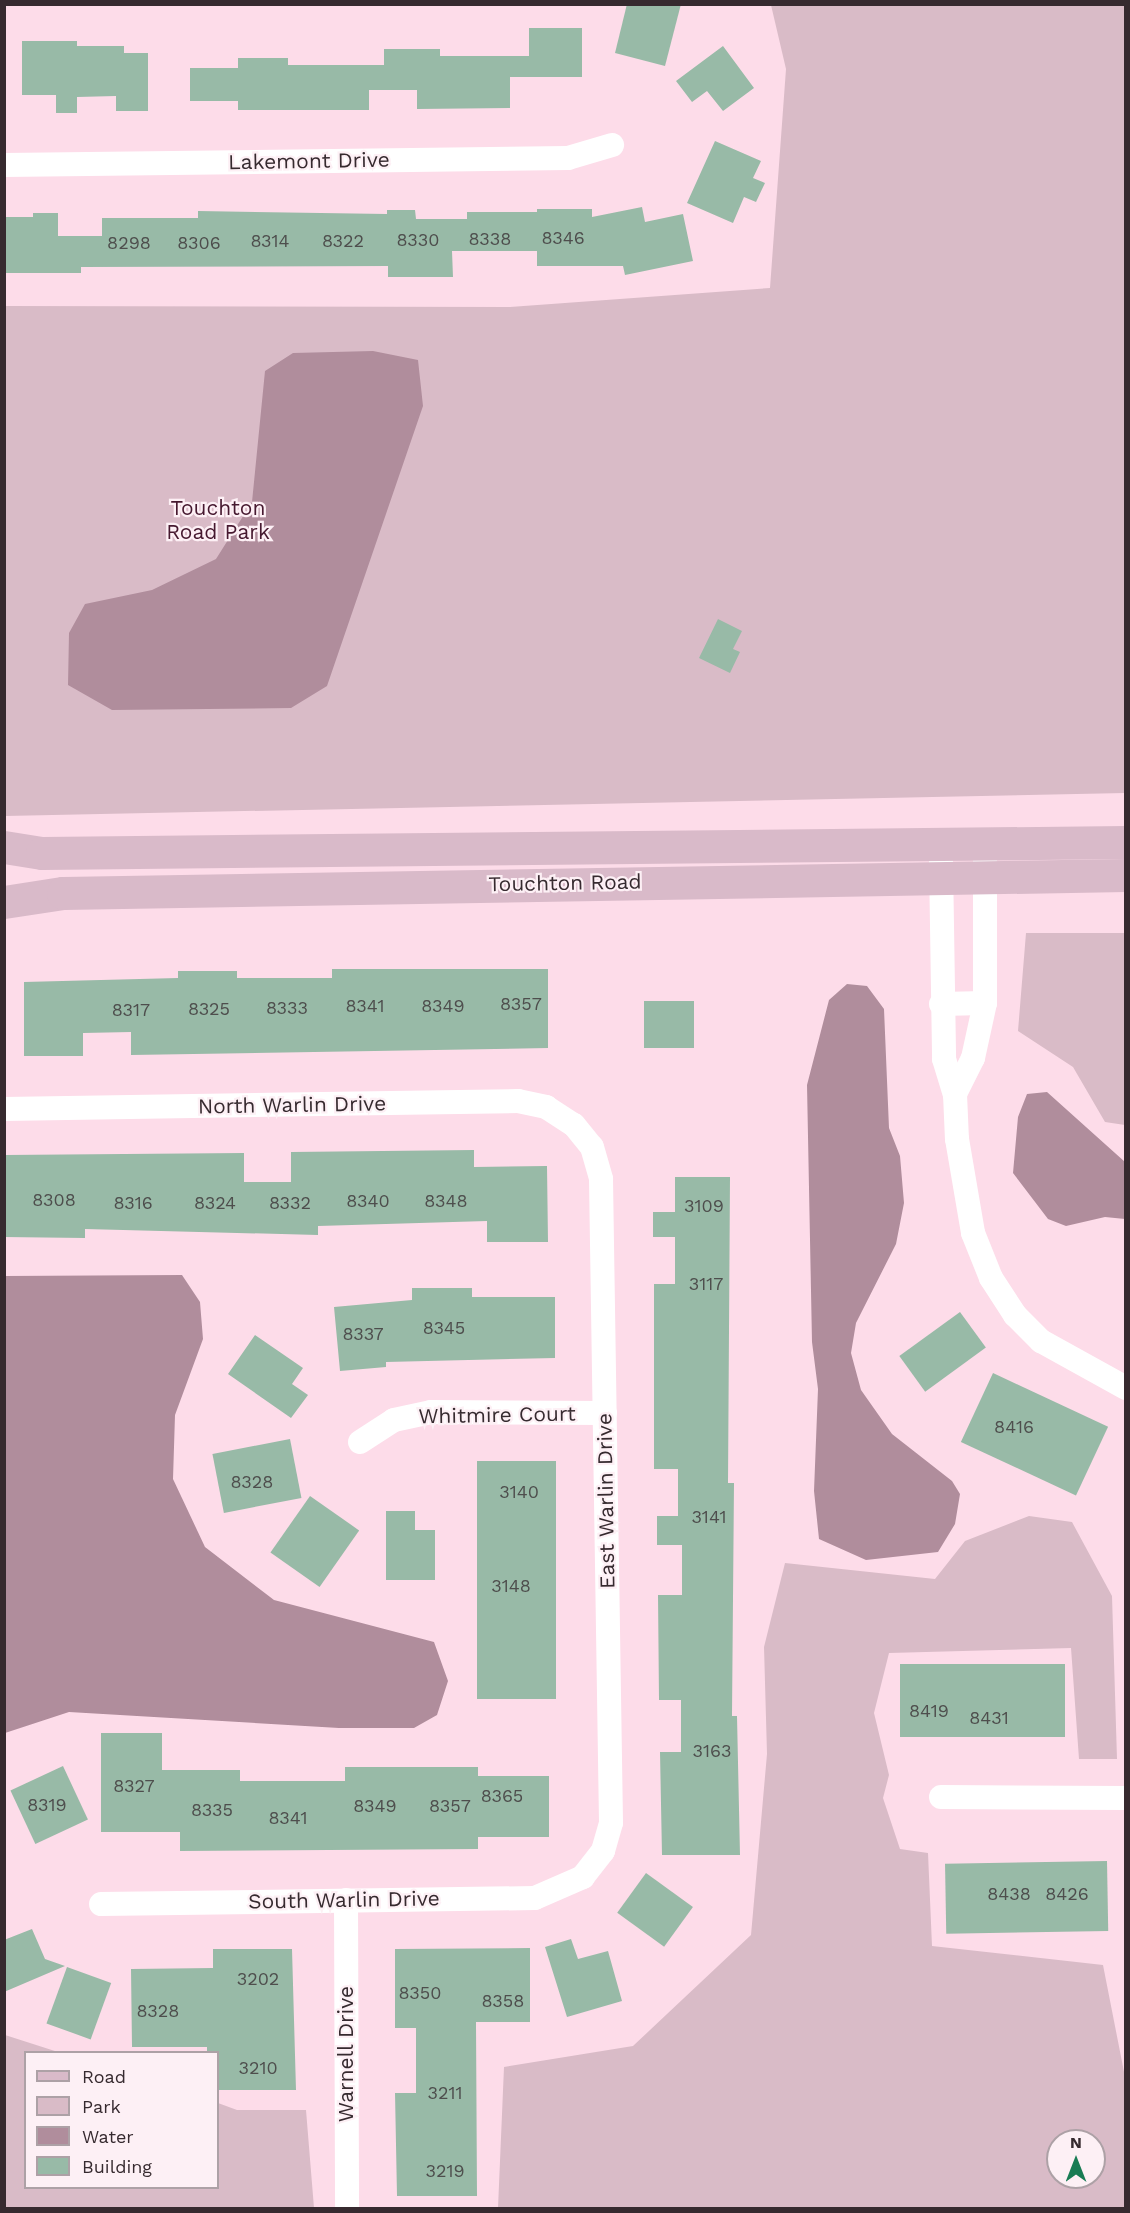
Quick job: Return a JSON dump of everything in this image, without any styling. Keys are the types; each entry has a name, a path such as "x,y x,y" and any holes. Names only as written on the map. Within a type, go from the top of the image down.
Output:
{"street":[{"name":"Lakemont Drive","path":"4,165 568,158 612,145"},
{"name":"Touchton Road","path":"4,847 54,853 940,846 1125,842"},
{"path":"956,1094 973,1058 985,1004 985,845"},
{"path":"940,846 941,1004 944,1059 956,1094 957,1139 973,1233 991,1278 1015,1315 1041,1341 1125,1388"},
{"path":"4,859 4,888"},
{"name":"Touchton Road","path":"4,902 98,892 1125,875"},
{"path":"941,1004 985,1004"},
{"name":"North Warlin Drive","path":"4,1109 518,1101 546,1107 574,1125"},
{"name":"East Warlin Drive","path":"574,1125 592,1147 601,1179 611,1823 603,1851 583,1876"},
{"name":"Whitmire Court","path":"360,1442 394,1420 431,1412 605,1413"},
{"path":"941,1797 1125,1798"},
{"name":"South Warlin Drive","path":"101,1904 535,1898 583,1876"},
{"name":"Warnell Drive","path":"346,1900 346,2208"}],"green space":[{"name":"Touchton Road Park","path":"771,5 1125,5 1125,793 5,816 4,306 510,307 770,288 786,69"},
{"path":"1026,933 1125,933 1125,1125 1105,1122 1073,1067 1018,1031"},
{"path":"1029,1516 1072,1522 1112,1596 1117,1759 1079,1759 1071,1648 889,1653 874,1713 889,1775 883,1798 900,1849 928,1853 932,1946 1103,1965 1125,2077 1125,2208 498,2208 504,2067 633,2046 751,1935 767,1754 764,1647 785,1563 935,1579 965,1541"},
{"path":"5,2035 55,2051 24,2051 24,2189 219,2189 219,2103 237,2110 306,2110 314,2208 5,2208"}],"water":[{"path":"373,351 418,360 423,406 327,686 291,708 112,710 68,685 69,633 85,604 152,590 216,559 252,502 265,371 293,353"},
{"path":"847,984 867,986 884,1009 889,1128 900,1156 904,1203 896,1244 856,1323 851,1353 861,1390 892,1434 952,1481 960,1494 955,1524 938,1552 866,1560 819,1539 814,1491 818,1389 812,1342 807,1085 829,1000"},
{"path":"1047,1092 1125,1162 1125,1219 1105,1217 1066,1226 1048,1219 1013,1173 1018,1117 1027,1094"},
{"path":"182,1275 200,1302 203,1339 175,1415 173,1479 205,1547 274,1600 434,1642 448,1681 437,1715 414,1728 339,1728 69,1712 5,1733 5,1276"}],"building":[{"path":"627,4 681,4 665,66 615,53"},
{"path":"529,28 582,28 582,77 510,77 510,108 417,109 417,90 369,90 369,110 238,110 238,101 190,101 190,68 238,68 238,58 288,58 288,65 384,65 384,49 440,49 440,56 529,56"},
{"path":"22,41 77,41 77,46 124,46 124,53 148,53 148,111 116,111 116,96 77,97 77,113 56,113 56,95 22,95"},
{"path":"723,46 754,88 723,111 707,91 692,102 676,81"},
{"path":"715,141 761,161 753,178 765,183 756,202 744,197 733,223 687,203"},
{"path":"642,207 645,222 683,214 693,261 625,275 623,266 537,266 537,251 452,251 453,277 388,277 388,266 81,267 81,273 4,273 4,217 33,217 33,213 58,213 58,236 102,236 102,218 198,218 198,211 387,214 387,210 415,210 416,219 467,219 467,212 592,209 592,217"},
{"path":"718,619 742,631 733,649 740,652 730,673 699,658"},
{"path":"332,969 548,969 548,1048 131,1055 131,1032 83,1033 83,1056 24,1056 24,982 178,978 178,971 237,971 237,978 332,978"},
{"path":"644,1001 694,1001 694,1048 644,1048"},
{"path":"474,1150 474,1167 547,1166 548,1242 487,1242 487,1221 318,1226 318,1235 85,1229 85,1238 4,1237 4,1155 244,1153 244,1182 291,1182 291,1152"},
{"path":"675,1177 730,1177 728,1483 734,1483 732,1716 737,1716 740,1855 662,1855 660,1752 681,1752 681,1700 659,1700 658,1595 682,1595 682,1545 657,1545 657,1516 678,1516 678,1469 654,1469 654,1284 675,1284 675,1237 653,1237 653,1212 675,1212"},
{"path":"412,1288 472,1288 472,1297 555,1297 555,1358 386,1362 386,1367 340,1371 334,1307 412,1300"},
{"path":"960,1312 986,1348 925,1392 899,1356"},
{"path":"255,1335 303,1368 292,1384 308,1395 291,1418 228,1374"},
{"path":"993,1373 1108,1427 1076,1496 961,1442"},
{"path":"290,1439 301,1498 224,1513 212,1454"},
{"path":"477,1461 556,1461 556,1699 477,1699"},
{"path":"310,1496 359,1530 320,1587 270,1553"},
{"path":"386,1511 415,1511 415,1530 435,1530 435,1580 386,1580"},
{"path":"900,1664 1065,1664 1065,1737 900,1737"},
{"path":"101,1733 162,1733 162,1770 240,1770 240,1781 345,1781 345,1767 478,1767 478,1776 549,1776 549,1837 478,1837 478,1849 180,1851 180,1832 101,1832"},
{"path":"63,1766 88,1819 35,1844 10,1791"},
{"path":"1107,1861 1108,1931 946,1934 945,1864"},
{"path":"646,1873 693,1907 664,1947 617,1913"},
{"path":"32,1929 45,1959 65,1966 4,1992 4,1940"},
{"path":"571,1939 578,1959 608,1951 622,2001 567,2017 545,1947"},
{"path":"530,1948 530,2022 476,2022 477,2196 397,2196 395,2093 416,2093 416,2028 395,2028 395,1949"},
{"path":"213,1949 292,1949 296,2090 219,2090 219,2051 207,2051 207,2047 132,2047 131,1969 213,1968"},
{"path":"67,1967 111,1983 91,2039 46,2023"}]}
